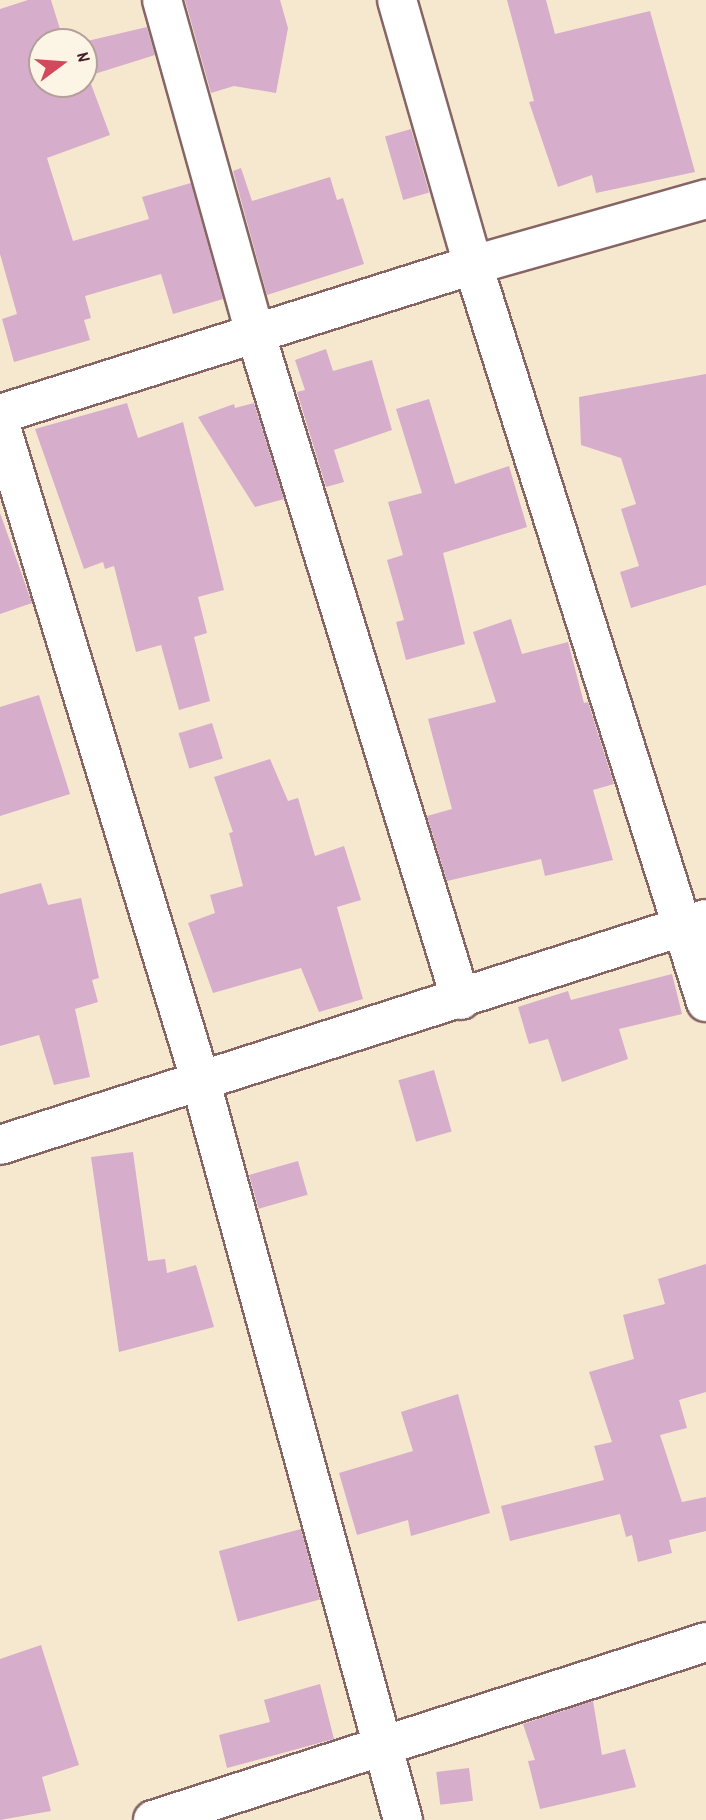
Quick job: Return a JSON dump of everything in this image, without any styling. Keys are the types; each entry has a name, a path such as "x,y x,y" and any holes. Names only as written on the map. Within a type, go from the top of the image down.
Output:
{"street":[{"path":"162,0 255,332 461,1000"},
{"path":"397,0 473,265 694,922 706,1002"},
{"path":"0,414 473,265 706,199"},
{"path":"0,424 200,1079 403,1820"},
{"path":"0,1145 200,1079 461,1000 694,922"},
{"path":"153,1820 384,1748 614,1669 706,1642"}],"building":[{"path":"28,0 51,0 60,28 28,28 28,98 96,98 110,135 47,158 73,241 149,219 142,197 191,183 223,299 173,314 161,274 85,296 91,318 84,320 90,340 14,362 2,319 17,314 0,254 0,9"},
{"path":"185,0 280,0 288,28 276,93 234,86 211,93"},
{"path":"507,0 546,0 555,34 650,11 695,172 596,193 592,175 558,187 529,102 534,101"},
{"path":"147,27 155,55 98,73 98,38"},
{"path":"411,129 429,192 403,200 385,136"},
{"path":"241,168 252,201 330,177 337,200 343,198 364,264 267,295 233,171"},
{"path":"326,349 333,371 372,360 392,430 334,450 344,482 326,487 297,392 305,390 295,360"},
{"path":"706,374 706,585 631,608 620,572 639,566 621,509 636,504 621,458 581,445 579,397"},
{"path":"429,399 455,484 509,466 527,527 443,553 465,644 406,660 396,622 404,620 387,560 403,555 388,502 422,493 396,409"},
{"path":"127,403 138,438 183,422 224,590 198,597 207,633 194,637 210,701 179,710 161,645 136,652 114,566 105,569 103,562 84,569 35,429"},
{"path":"254,403 284,499 255,507 198,417 234,404 235,408"},
{"path":"0,513 32,603 0,614"},
{"path":"511,619 522,654 568,642 584,703 588,702 614,784 593,790 613,860 545,876 541,859 447,881 427,816 452,809 428,719 496,702 473,632"},
{"path":"39,695 70,794 0,816 0,707"},
{"path":"212,723 223,758 189,769 179,733"},
{"path":"270,759 288,801 298,798 315,856 344,846 361,900 337,907 363,999 319,1012 301,968 213,993 188,923 215,913 210,895 243,886 229,833 233,832 214,777"},
{"path":"41,883 48,905 81,898 99,978 92,980 98,1002 75,1009 90,1077 54,1085 39,1035 0,1046 0,894"},
{"path":"672,974 682,1014 619,1029 628,1059 562,1082 548,1039 529,1044 518,1007 568,991 571,1000"},
{"path":"434,1070 452,1132 416,1142 398,1080"},
{"path":"133,1152 148,1261 165,1259 167,1273 196,1265 214,1327 119,1352 91,1157"},
{"path":"298,1161 308,1195 259,1209 249,1175"},
{"path":"706,1264 706,1392 679,1400 687,1428 660,1435 682,1502 706,1497 706,1531 669,1540 672,1553 638,1562 632,1535 626,1537 620,1514 510,1541 501,1506 604,1480 594,1446 612,1442 589,1372 634,1359 623,1315 665,1304 658,1279"},
{"path":"458,1394 490,1513 411,1536 408,1520 357,1535 339,1473 413,1451 401,1412"},
{"path":"301,1529 320,1600 238,1622 219,1551"},
{"path":"41,1645 79,1765 42,1777 51,1811 0,1820 0,1659"},
{"path":"320,1684 334,1739 227,1768 219,1735 270,1722 264,1700"},
{"path":"593,1701 602,1755 625,1749 636,1787 540,1809 528,1761 535,1760 523,1724"},
{"path":"469,1768 473,1801 440,1805 436,1772"}]}
